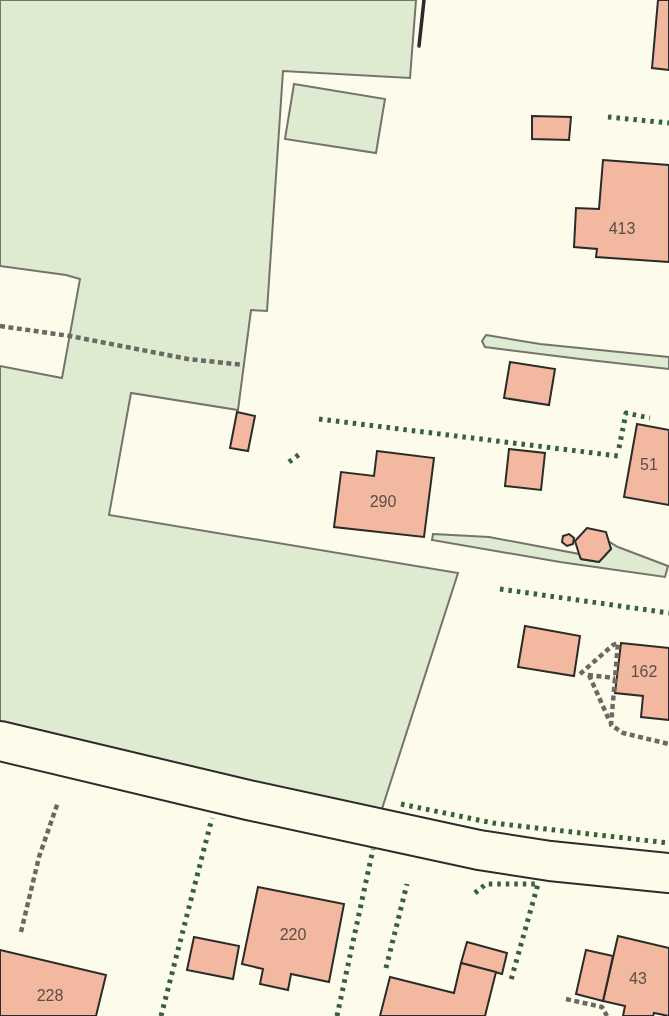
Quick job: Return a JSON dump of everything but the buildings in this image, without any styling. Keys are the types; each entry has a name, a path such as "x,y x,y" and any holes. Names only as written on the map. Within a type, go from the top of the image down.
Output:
{"street":[{"path":"0,741 247,800 479,850 550,861 669,873"}],"path":[{"path":"0,326 70,336 188,359 244,365"},
{"path":"611,725 618,643 580,674 615,678"},
{"path":"589,675 611,725 622,733 669,744"},
{"path":"21,932 39,857 65,780 69,758"},
{"path":"566,999 602,1007 607,1016"}],"green space":[{"path":"0,0 416,0 410,78 283,71 267,311 251,310 238,410 131,393 109,515 458,573 379,818 0,732 0,366 62,378 80,279 0,266"},
{"path":"294,84 385,99 376,153 285,139"},
{"path":"486,335 540,344 669,357 669,369 485,347 482,341"},
{"path":"433,534 489,537 579,554 581,559 599,562 611,549 608,541 668,566 665,577 432,540"}],"hedge":[{"path":"608,117 669,123"},
{"path":"619,448 626,413 650,418"},
{"path":"319,419 618,456"},
{"path":"289,462 301,453"},
{"path":"500,589 669,613"},
{"path":"401,804 493,823 669,843"},
{"path":"161,1016 212,818"},
{"path":"337,1016 373,849"},
{"path":"386,968 407,884"},
{"path":"475,893 486,884 538,884 511,980"}],"wall":[{"path":"419,46 424,0"}]}
